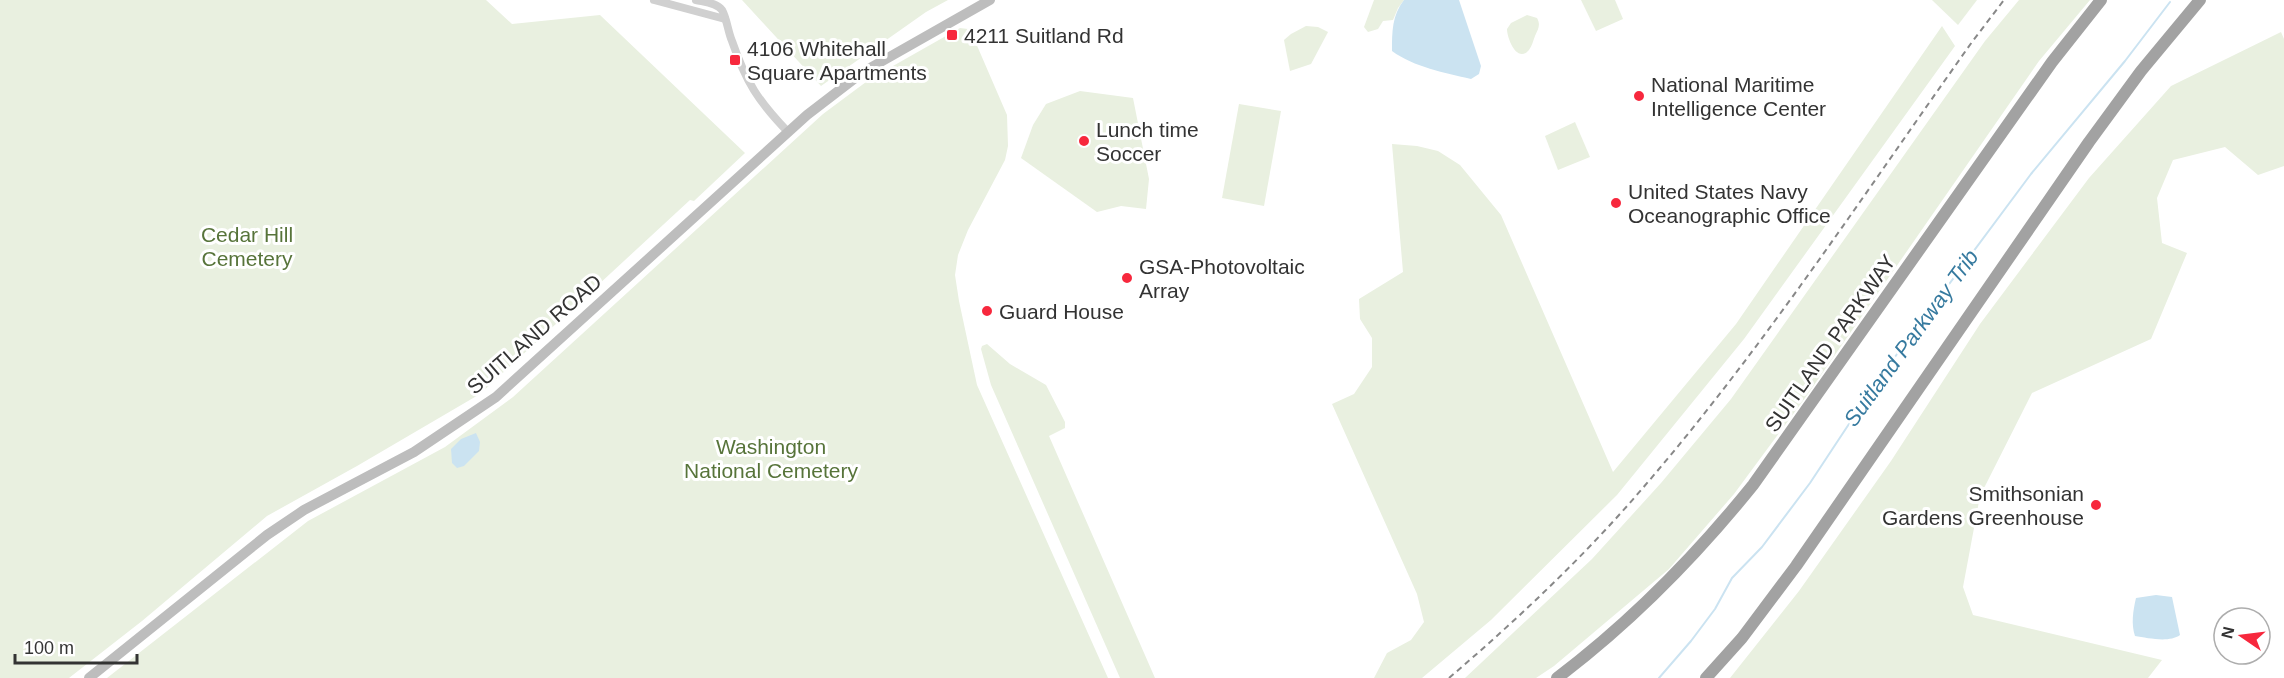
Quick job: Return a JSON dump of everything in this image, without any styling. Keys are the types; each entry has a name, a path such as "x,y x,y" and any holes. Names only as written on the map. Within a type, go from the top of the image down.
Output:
{"highway":[{"name":"SUITLAND PARKWAY","path":"1557,678 1650,599 1711,536 1753,484 2052,62 2101,0"},
{"path":"1706,678 1769,604 2089,141 2200,0"},
{"path":"2184,18 2206,0"}],"main road":[{"name":"SUITLAND ROAD","path":"89,678 276,529 319,502 414,452 496,397 830,95 863,72 990,0"}],"street":[{"path":"654,0 725,19"},
{"path":"696,0 718,6 722,10 750,87 761,104 788,132"}],"green space":[{"name":"Cedar Hill Cemetery","path":"0,0 486,0 512,24 600,15 745,153 694,201 690,200 480,394 267,516 142,621 69,678 0,678"},
{"path":"742,0 948,0 926,12 821,86"},
{"path":"1374,0 1404,0 1393,20 1383,21 1378,29 1368,32 1364,27"},
{"path":"1581,0 1615,0 1623,19 1596,31"},
{"path":"1932,0 1977,0 1958,25"},
{"path":"2019,0 2090,0 2039,61 1805,398 1734,494 1669,569 1554,666 1536,678 1465,678 1592,559 1661,483 1731,399 1985,41"},
{"path":"1527,15 1537,18 1539,27 1529,50 1520,54 1511,43 1507,29 1511,23"},
{"path":"1306,26 1318,27 1328,32 1311,64 1290,71 1284,40"},
{"path":"1942,26 1955,46 1744,339 1617,495 1491,620 1422,678 1374,678 1387,653 1411,640 1424,622 1417,594 1332,404 1354,394 1372,367 1372,338 1360,319 1359,299 1403,272 1392,144 1438,151 1460,165 1501,215 1613,472 1736,324"},
{"name":"Washington National Cemetery","path":"960,28 968,29 972,34 1007,115 1008,146 1005,160 968,230 958,255 955,275 977,385 1108,678 107,678 308,521 445,447 513,397 823,114 870,79"},
{"path":"2281,32 2284,39 2284,166 2258,175 2225,147 2173,160 2157,198 2162,243 2187,253 2151,339 2032,393 1980,496 1963,587 1973,615 2162,660 2148,678 1730,678 1799,591 1891,461 1980,324 2089,178 2171,86"},
{"name":"Lunch time Soccer","path":"1080,91 1133,98 1149,179 1146,209 1121,206 1097,212 1021,158 1033,125 1046,104"},
{"path":"1239,104 1281,111 1264,206 1222,198"},
{"path":"1575,122 1590,157 1558,170 1545,136"},
{"path":"987,344 1010,364 1046,385 1065,422 1065,428 1049,436 1155,678 1120,678 991,385 981,349"}],"water":[{"path":"1404,0 1459,0 1481,66 1479,74 1471,79 1440,72 1410,61 1392,51 1395,18"},
{"path":"476,433 480,442 479,451 464,466 457,468 452,463 451,449 461,439"},
{"path":"2156,595 2172,597 2180,635 2170,639 2135,636 2133,617 2136,598"}],"waterway":[{"name":"Suitland Parkway Trib","path":"1659,678 1715,609 1732,578 1762,547 1810,483 1880,377 2031,174 2125,61 2170,2"}],"railway":[{"path":"1449,678 1564,573 1628,505 1675,450 1720,394 1806,278 2004,0"}],"place":[{"name":"4211 Suitland Rd","path":"952,35"},
{"name":"4106 Whitehall Square Apartments","path":"735,60"},
{"name":"National Maritime Intelligence Center","path":"1639,96"},
{"name":"Lunch time Soccer","path":"1084,141"},
{"name":"United States Navy Oceanographic Office","path":"1616,203"},
{"name":"GSA-Photovoltaic Array","path":"1127,278"},
{"name":"Guard House","path":"987,311"},
{"name":"Smithsonian Gardens Greenhouse","path":"2096,505"}]}
